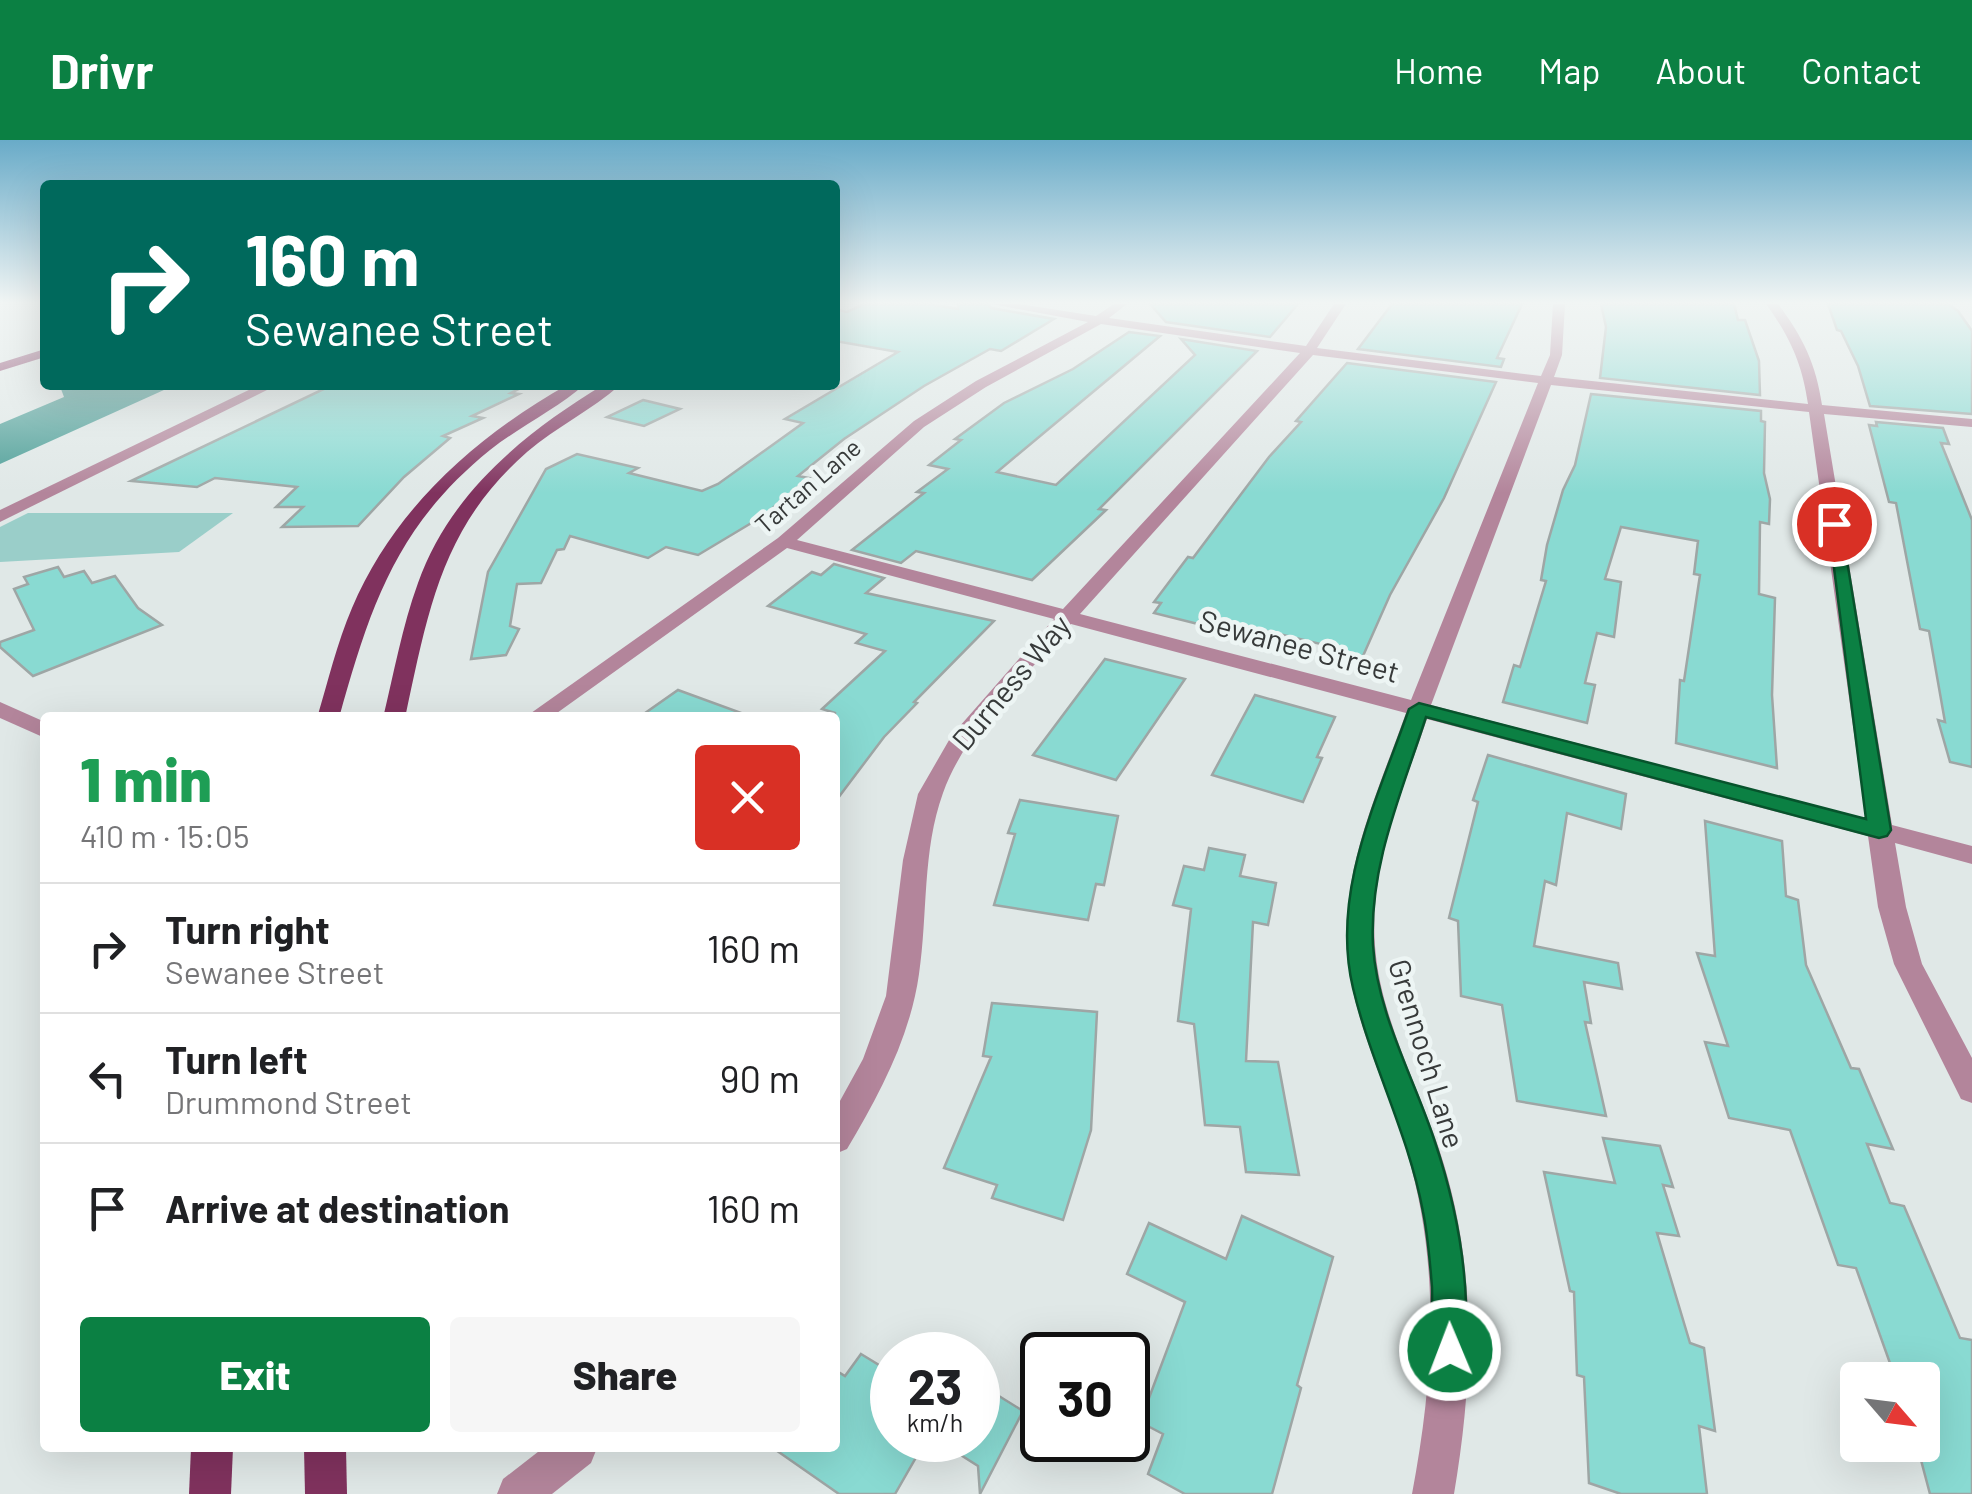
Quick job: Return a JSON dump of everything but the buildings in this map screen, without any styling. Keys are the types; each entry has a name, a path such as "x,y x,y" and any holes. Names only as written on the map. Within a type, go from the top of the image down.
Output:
{"main road":[{"path":"330,712 362,609 402,534 462,468 516,424 569,390"},
{"path":"395,712 417,620 444,543 479,490 548,426 605,390"},
{"path":"516,424 548,426"},
{"path":"210,1494 212,1452"},
{"path":"326,1452 326,1494"}],"street":[{"name":"Tartan Lane","path":"543,712 784,542 919,424 981,384 1016,367"},
{"name":"Durness Way","path":"840,1131 868,1086 894,1023 905,973 915,854 931,791 958,742 1066,616 1294,367"},
{"path":"1429,367 1816,410 1972,423"},
{"name":"Grennoch Lane","path":"1434,1494 1448,1419 1449,1287 1440,1212 1366,984 1360,946 1362,890 1368,858 1419,709 1551,367"},
{"path":"1807,367 1892,907 1908,964 1972,1089"},
{"path":"0,517 260,390"},
{"name":"Sewanee Street","path":"784,542 1972,854"},
{"path":"0,709 40,729"},
{"path":"518,1494 571,1452"}],"shaded area":[{"path":"61,390 164,390 0,464 0,424 64,397"},
{"path":"28,513 233,513 179,552 0,562 0,527"}],"route":[{"path":"1450,1350 1449,1287 1440,1212 1419,1139 1378,1028 1360,946 1362,890 1368,858 1419,709 1879,830 1834,524"}]}
